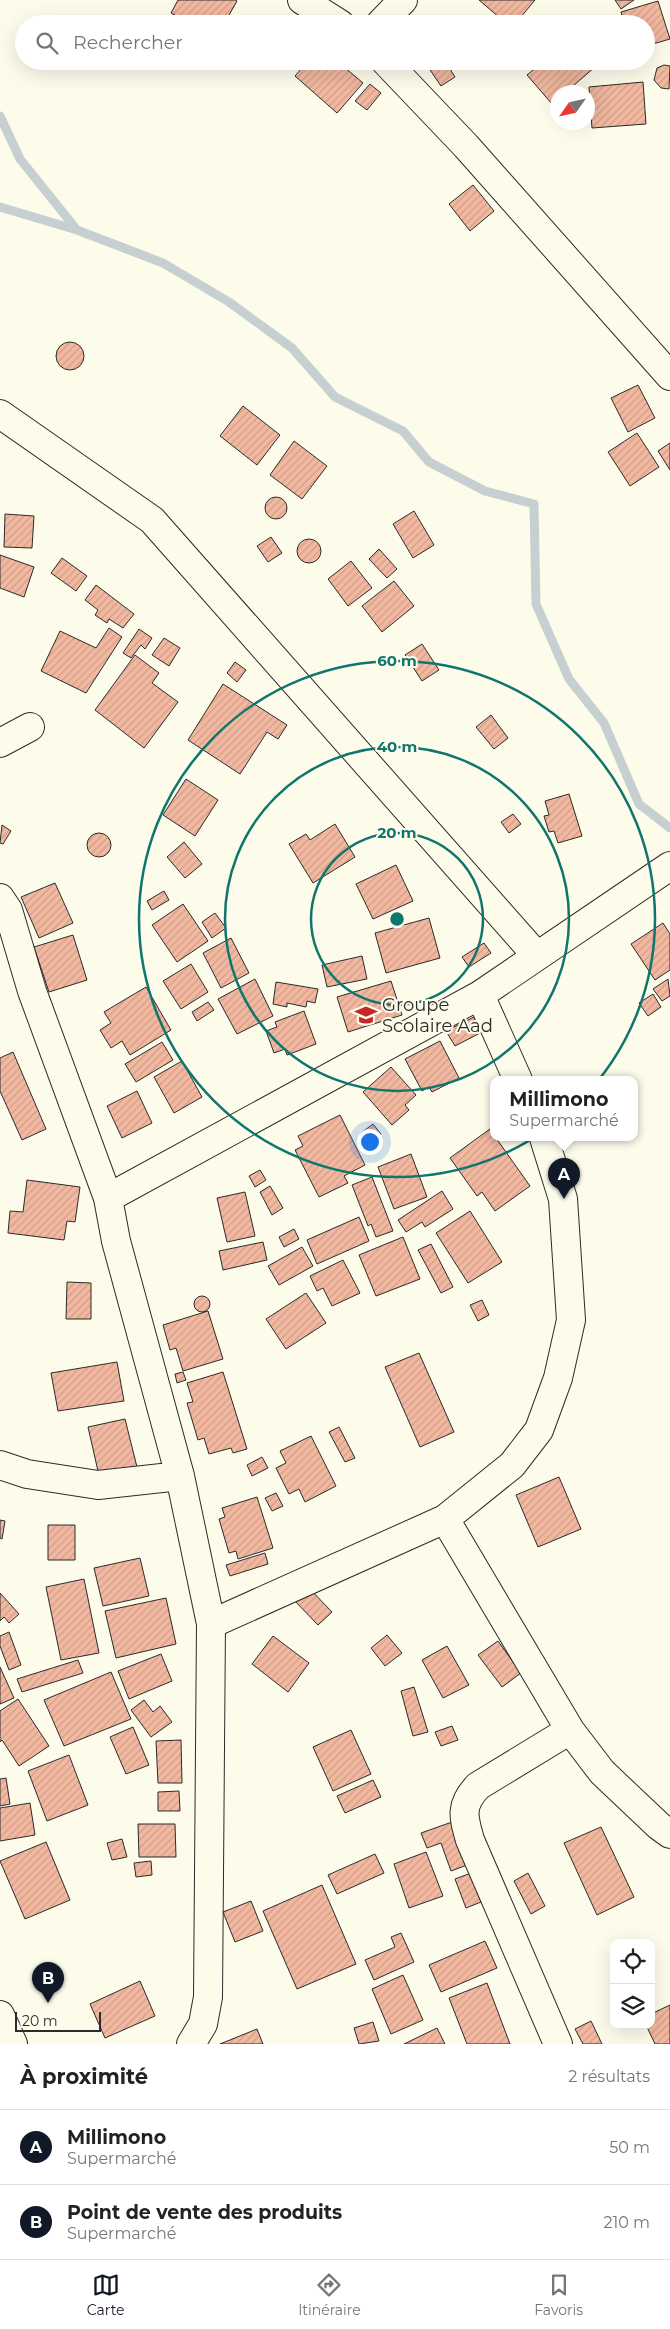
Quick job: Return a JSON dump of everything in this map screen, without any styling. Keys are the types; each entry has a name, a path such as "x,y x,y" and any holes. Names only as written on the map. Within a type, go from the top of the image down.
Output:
{"main road":[{"path":"302,0 326,15"},
{"path":"389,15 403,0"},
{"path":"394,70 466,146 670,376"},
{"path":"0,414 152,520 537,956"},
{"path":"0,743 30,727"},
{"path":"108,1198 480,995 670,866"},
{"path":"0,898 8,910 32,991 108,1198 116,1241 180,1476 211,1624 208,1997 203,2024 191,2044"},
{"path":"480,995 516,1076"},
{"path":"211,1624 445,1519 512,1465 540,1430 558,1378 571,1320 564,1199 545,1141"},
{"path":"0,1465 27,1474 98,1485 180,1476"},
{"path":"445,1519 570,1730 602,1772 670,1834"},
{"path":"558,2044 470,1840 465,1821 464,1807 468,1797 478,1786 570,1730"},
{"path":"0,2014 12,2044"}],"building":[{"path":"178,0 237,1 229,15 175,15 171,13"},
{"path":"479,0 535,0 522,15 496,15"},
{"path":"615,0 634,0 621,9"},
{"path":"658,1 670,39 655,43 655,15 622,15 621,12"},
{"path":"664,65 670,66 669,89 661,88 654,80 657,68"},
{"path":"300,70 348,70 363,83 337,113 295,76"},
{"path":"430,70 451,70 455,77 441,86"},
{"path":"533,70 592,70 574,85 550,85 550,102 527,75"},
{"path":"643,82 646,124 595,128 595,86"},
{"path":"370,84 381,93 367,110 355,101"},
{"path":"473,185 494,211 470,231 449,204"},
{"path":"70,342 80,346 84,356 80,366 70,370 60,366 56,356 60,346"},
{"path":"638,385 655,418 628,432 611,398"},
{"path":"243,406 280,435 257,465 220,436"},
{"path":"637,433 659,467 630,486 608,452"},
{"path":"294,441 327,466 302,499 270,475"},
{"path":"670,443 670,470 658,451"},
{"path":"276,497 286,504 287,508 280,518 276,519 266,512 265,508 272,498"},
{"path":"414,511 434,545 413,558 393,524"},
{"path":"5,514 34,516 32,548 4,547"},
{"path":"271,537 282,553 268,562 257,546"},
{"path":"309,539 318,542 321,551 318,560 309,563 300,560 297,551 300,542"},
{"path":"379,549 397,569 387,578 369,559"},
{"path":"0,555 34,567 24,597 0,588"},
{"path":"62,558 87,576 76,591 51,573"},
{"path":"351,561 372,588 348,606 328,579"},
{"path":"394,581 414,606 382,632 362,606"},
{"path":"96,585 134,614 123,628 109,619 107,623 95,615 98,610 85,600"},
{"path":"109,628 122,637 86,693 41,671 60,631 96,648"},
{"path":"139,629 152,638 145,649 141,645 131,658 123,653"},
{"path":"164,638 180,648 169,666 152,655"},
{"path":"422,644 439,670 422,681 405,655"},
{"path":"135,655 159,673 152,683 178,702 144,748 95,710"},
{"path":"235,662 246,670 237,682 227,673"},
{"path":"223,684 287,725 278,739 267,732 240,774 188,740"},
{"path":"491,715 508,738 494,749 476,727"},
{"path":"186,779 218,800 195,836 163,815"},
{"path":"569,794 582,836 558,843 554,831 549,832 544,816 549,815 545,801"},
{"path":"513,814 521,824 509,833 501,822"},
{"path":"335,824 355,857 313,883 289,844 306,834 310,840"},
{"path":"2,825 11,831 3,844 0,843"},
{"path":"99,833 108,836 111,845 108,854 99,857 90,854 87,845 90,836"},
{"path":"184,842 202,864 185,878 167,857"},
{"path":"396,865 413,901 373,919 356,884"},
{"path":"55,883 73,923 39,938 21,897"},
{"path":"164,891 169,900 152,910 147,901"},
{"path":"183,904 208,941 177,962 152,925"},
{"path":"215,913 226,928 212,938 202,922"},
{"path":"429,918 440,958 386,973 375,933"},
{"path":"663,923 670,934 670,970 655,980 631,944"},
{"path":"73,935 87,980 49,992 34,947"},
{"path":"231,938 249,973 221,988 203,953"},
{"path":"484,943 491,953 469,967 462,957"},
{"path":"362,956 367,979 327,987 322,965"},
{"path":"191,964 208,992 181,1009 163,981"},
{"path":"255,979 273,1016 237,1034 218,999"},
{"path":"668,979 670,996 662,1001 653,989"},
{"path":"391,981 402,1015 348,1032 337,997"},
{"path":"276,982 318,989 315,1003 307,1001 306,1007 287,1003 287,1007 273,1004"},
{"path":"146,987 171,1030 130,1055 122,1041 111,1048 100,1030 111,1023 104,1012"},
{"path":"653,994 661,1007 648,1016 639,1003"},
{"path":"208,1002 214,1010 197,1021 192,1012"},
{"path":"304,1011 316,1044 287,1055 285,1049 274,1053 266,1031 277,1027 275,1022"},
{"path":"474,1017 482,1032 455,1046 446,1031"},
{"path":"440,1041 459,1078 432,1092 429,1087 422,1091 405,1059"},
{"path":"162,1042 173,1060 136,1082 125,1064"},
{"path":"13,1052 46,1129 22,1140 0,1091 0,1058"},
{"path":"182,1061 202,1097 174,1113 154,1077"},
{"path":"391,1067 416,1095 405,1105 409,1110 392,1125 363,1092"},
{"path":"137,1091 152,1123 122,1138 107,1106"},
{"path":"340,1115 365,1165 344,1176 348,1183 319,1197 295,1150 303,1146 298,1136"},
{"path":"373,1124 381,1134 369,1143 361,1133"},
{"path":"490,1129 490,1141 498,1141 530,1186 495,1211 482,1192 477,1196 450,1158"},
{"path":"411,1154 427,1197 394,1209 378,1167"},
{"path":"260,1170 266,1180 255,1187 249,1176"},
{"path":"372,1177 393,1231 376,1237 371,1224 368,1226 352,1185"},
{"path":"27,1180 80,1187 75,1222 67,1221 64,1240 8,1233 10,1211 23,1212"},
{"path":"270,1186 283,1208 272,1215 260,1192"},
{"path":"442,1191 453,1209 425,1227 422,1222 406,1232 398,1220"},
{"path":"245,1192 255,1236 227,1242 217,1198"},
{"path":"470,1211 502,1262 468,1283 436,1233"},
{"path":"359,1217 369,1241 317,1264 307,1240"},
{"path":"294,1229 299,1239 284,1247 279,1237"},
{"path":"403,1237 420,1279 376,1296 359,1255"},
{"path":"263,1242 267,1260 223,1270 219,1251"},
{"path":"431,1244 453,1287 441,1293 418,1250"},
{"path":"302,1247 313,1266 279,1285 268,1266"},
{"path":"343,1260 360,1293 332,1306 323,1288 317,1291 310,1276"},
{"path":"67,1282 91,1283 91,1319 66,1319"},
{"path":"306,1293 326,1323 286,1349 266,1319"},
{"path":"202,1296 208,1298 210,1304 208,1310 202,1312 196,1310 194,1304 196,1298"},
{"path":"482,1300 489,1315 478,1321 470,1305"},
{"path":"208,1311 223,1359 183,1371 176,1348 170,1350 163,1325"},
{"path":"419,1353 454,1432 420,1447 385,1367"},
{"path":"117,1362 124,1401 58,1411 51,1373"},
{"path":"183,1372 186,1380 177,1383 175,1374"},
{"path":"223,1372 247,1449 233,1453 231,1448 209,1454 204,1438 198,1440 187,1403 193,1402 187,1383"},
{"path":"125,1419 138,1471 100,1480 88,1427"},
{"path":"339,1427 355,1458 345,1462 329,1432"},
{"path":"311,1436 336,1486 305,1502 299,1489 289,1494 276,1468 286,1463 280,1451"},
{"path":"262,1457 268,1468 252,1476 247,1465"},
{"path":"559,1477 581,1529 538,1547 516,1495"},
{"path":"276,1493 283,1506 272,1511 265,1498"},
{"path":"257,1497 273,1548 238,1559 236,1551 229,1553 219,1519 225,1517 222,1508"},
{"path":"0,1520 5,1521 2,1539 0,1538"},
{"path":"48,1525 75,1525 75,1560 48,1560"},
{"path":"265,1553 268,1564 230,1576 226,1565"},
{"path":"140,1558 149,1596 103,1606 94,1568"},
{"path":"84,1579 99,1653 61,1660 46,1587"},
{"path":"306,1585 332,1612 318,1625 292,1598"},
{"path":"0,1593 19,1614 9,1623 4,1617 0,1621"},
{"path":"166,1598 176,1644 116,1658 105,1611"},
{"path":"9,1632 21,1665 9,1670 0,1646 0,1636"},
{"path":"387,1635 402,1653 385,1666 371,1648"},
{"path":"273,1636 309,1663 288,1692 252,1664"},
{"path":"498,1641 521,1673 502,1687 478,1655"},
{"path":"447,1646 469,1685 443,1698 422,1660"},
{"path":"161,1654 172,1681 129,1699 118,1671"},
{"path":"78,1660 83,1673 22,1692 17,1679"},
{"path":"0,1667 14,1698 0,1704"},
{"path":"111,1672 131,1719 64,1746 44,1700"},
{"path":"414,1687 428,1732 413,1736 401,1691"},
{"path":"18,1699 49,1746 19,1766 2,1740 0,1742 0,1711"},
{"path":"144,1700 153,1712 160,1706 172,1722 151,1737 131,1710"},
{"path":"452,1726 458,1740 441,1746 435,1732"},
{"path":"133,1727 149,1765 126,1774 110,1737"},
{"path":"351,1730 371,1774 333,1791 313,1747"},
{"path":"181,1740 182,1783 158,1783 156,1741"},
{"path":"69,1755 88,1805 47,1821 28,1771"},
{"path":"6,1778 10,1804 0,1806 0,1779"},
{"path":"373,1780 381,1797 345,1813 337,1796"},
{"path":"179,1791 180,1811 158,1811 158,1792"},
{"path":"30,1803 35,1835 0,1841 0,1808"},
{"path":"452,1822 467,1865 451,1871 441,1843 427,1848 421,1833"},
{"path":"138,1824 175,1824 176,1857 139,1857"},
{"path":"601,1827 634,1897 597,1915 564,1843"},
{"path":"122,1839 127,1857 112,1860 107,1843"},
{"path":"46,1842 70,1900 25,1919 0,1861"},
{"path":"426,1852 443,1896 409,1908 394,1864"},
{"path":"375,1854 384,1873 337,1894 328,1875"},
{"path":"151,1861 152,1875 136,1877 134,1863"},
{"path":"471,1873 481,1902 466,1908 455,1879"},
{"path":"528,1873 545,1906 531,1914 514,1881"},
{"path":"322,1885 356,1964 297,1989 263,1911"},
{"path":"251,1901 263,1931 235,1942 223,1912"},
{"path":"401,1933 414,1962 374,1980 365,1960 395,1947 391,1937"},
{"path":"485,1941 497,1968 441,1992 429,1965"},
{"path":"403,1975 423,2020 391,2034 372,1989"},
{"path":"140,1981 155,2016 105,2038 90,2004"},
{"path":"487,1983 510,2044 467,2044 449,1998"},
{"path":"670,2005 670,2044 655,2044 648,2029 655,2029 655,2012"},
{"path":"591,2021 602,2044 583,2044 575,2029"},
{"path":"373,2022 379,2041 359,2044 354,2028"},
{"path":"437,2028 445,2044 404,2044"},
{"path":"257,2029 263,2044 220,2044"}],"waterway":[{"path":"0,116 20,159 77,230"},
{"path":"0,207 77,230 163,263 229,302 292,348 335,397 403,431 429,462 485,491 534,504 536,604 569,679 604,723 639,804 670,828"}],"place":[{"name":"Groupe Scolaire Aad","path":"366,1015"},
{"name":"Millimono","path":"564,1199"},
{"name":"Point de vente des produits","path":"48,2003"}]}
